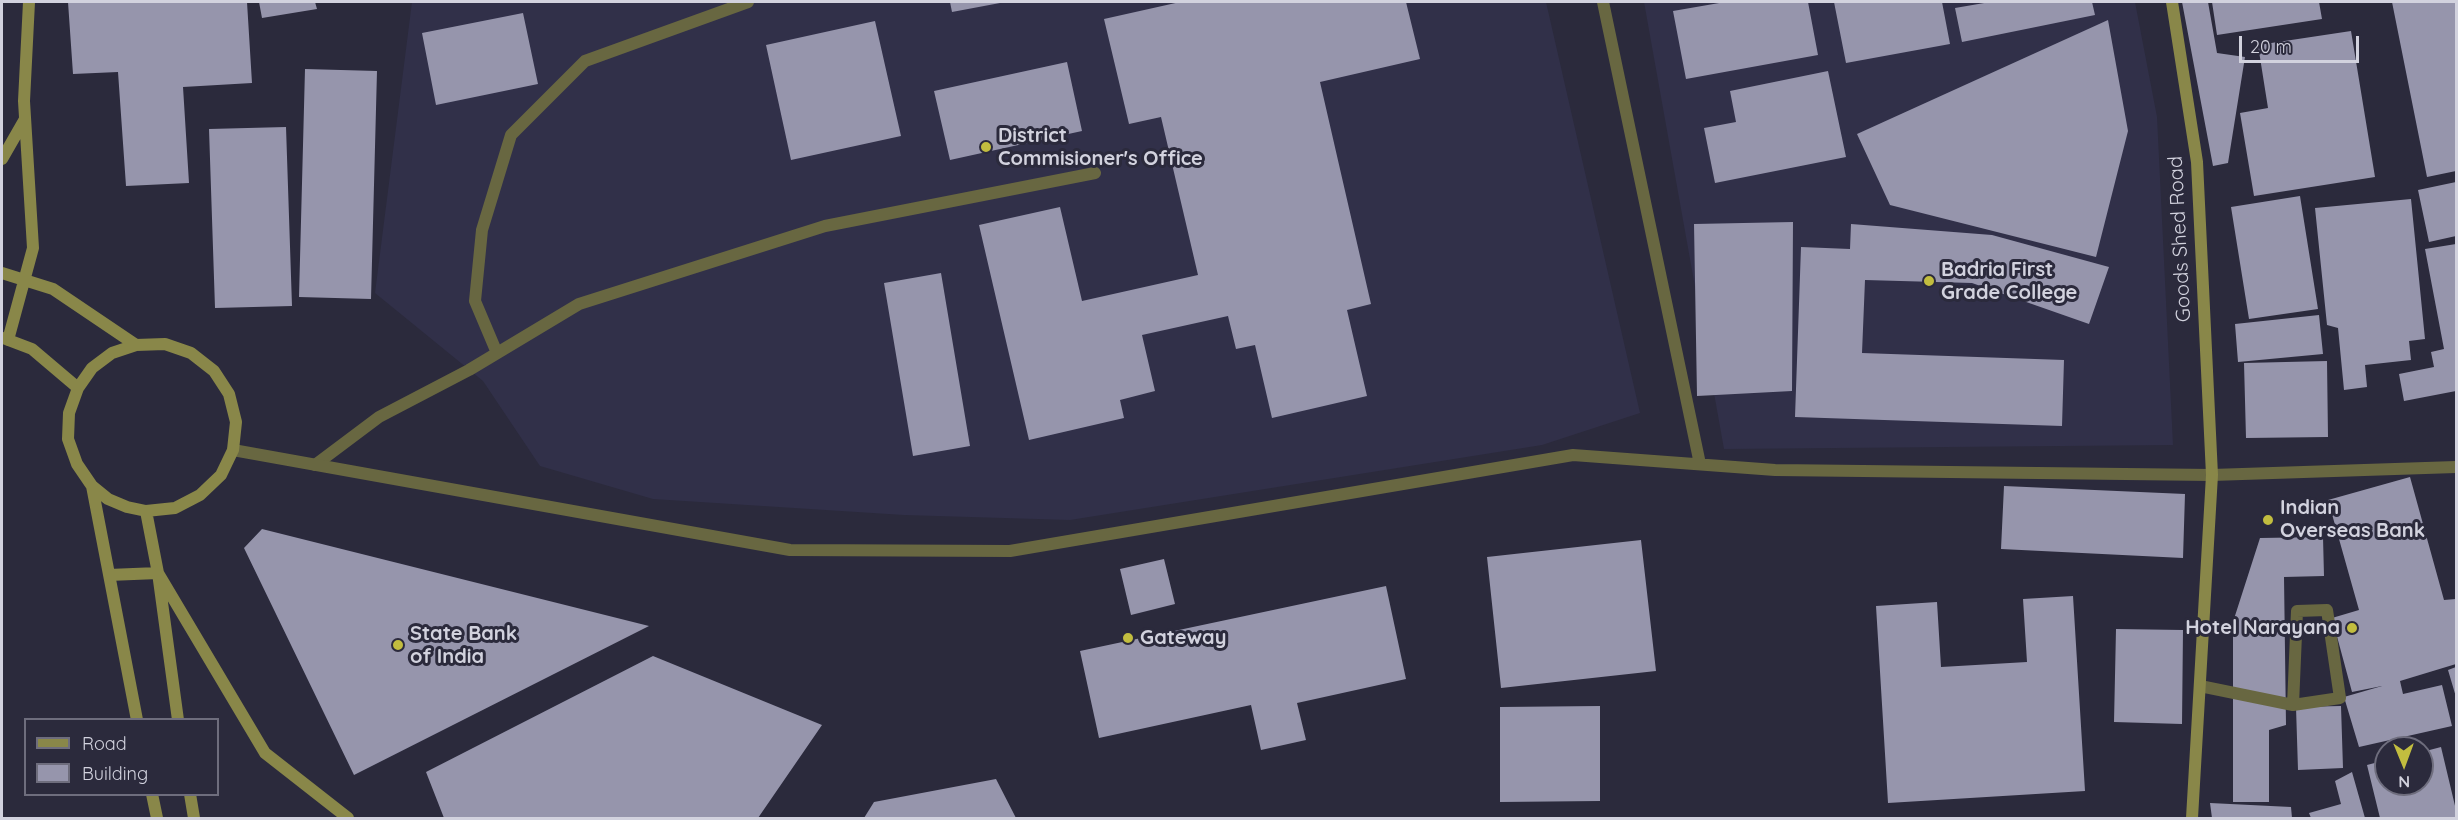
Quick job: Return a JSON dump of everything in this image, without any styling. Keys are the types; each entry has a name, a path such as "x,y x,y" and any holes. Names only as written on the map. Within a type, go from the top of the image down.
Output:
{"street":[{"path":"29,2 25,119 33,248 5,339 32,350 78,388"},
{"path":"497,352 475,301 482,231 511,135 585,61 748,2"},
{"path":"1603,2 1700,464"},
{"name":"Goods Shed Road","path":"2172,2 2197,162 2212,475 2192,819"},
{"path":"2,159 25,119"},
{"path":"315,465 380,417 579,303 825,226 1095,173"},
{"path":"2,273 53,289 136,345"},
{"path":"165,344 192,353 214,371 229,394 236,422 233,450 221,475 200,495 175,508 146,511 127,507 108,499 92,486 77,464 68,439 69,413 78,388 93,368 112,353 136,345 165,344"},
{"path":"233,450 790,550 1010,550 1573,455 1775,470 2212,475 2457,467"},
{"path":"92,486 136,718"},
{"path":"146,511 158,573 178,718"},
{"path":"109,575 158,573"},
{"path":"158,573 265,753 348,819"},
{"path":"2200,686 2293,705 2340,698 2327,610 2296,611 2293,705"},
{"path":"152,796 157,819"},
{"path":"190,796 194,819"}],"shaded area":[{"name":"District Commisioner's Office","path":"412,2 1546,2 1640,413 1542,445 1070,520 904,515 653,499 540,466 483,381 375,293"},
{"name":"Badria First Grade College","path":"1644,2 2135,2 2157,117 2173,445 1724,449"}],"building":[{"path":"68,2 247,2 252,83 183,87 189,183 126,186 118,72 73,74"},
{"path":"259,2 315,2 317,9 262,18"},
{"path":"950,2 1000,2 1000,3 952,12"},
{"path":"1180,2 1406,2 1420,59 1320,82 1371,304 1347,310 1367,396 1272,418 1255,345 1236,349 1228,316 1142,335 1155,391 1120,400 1124,418 1029,440 979,225 1060,207 1082,301 1198,275 1161,117 1129,124 1104,19"},
{"path":"1725,2 1808,2 1818,55 1686,79 1673,11"},
{"path":"1834,2 1942,2 1950,44 1846,63"},
{"path":"1990,2 2092,2 2095,15 1962,42 1955,8"},
{"path":"2182,2 2208,2 2217,53 2245,57 2228,163 2213,166"},
{"path":"2212,2 2319,2 2322,19 2217,35"},
{"path":"2392,2 2456,2 2456,171 2427,177"},
{"path":"523,13 538,84 436,105 422,33"},
{"path":"2108,20 2128,131 2096,257 1890,205 1857,134"},
{"path":"875,21 901,136 791,160 766,45"},
{"path":"2351,31 2375,177 2254,196 2240,113 2268,108 2258,45"},
{"path":"1067,62 1082,131 950,160 934,91"},
{"path":"305,69 377,71 371,299 299,297"},
{"path":"1828,71 1846,157 1715,183 1704,128 1736,122 1730,91"},
{"path":"286,127 292,306 215,308 209,129"},
{"path":"2456,182 2456,236 2429,242 2418,190"},
{"path":"2300,196 2318,309 2249,319 2231,207"},
{"path":"2411,199 2425,339 2409,341 2411,360 2365,365 2367,387 2344,390 2338,328 2327,325 2315,208"},
{"path":"1793,222 1792,391 1697,396 1694,224"},
{"path":"1851,224 1992,235 2109,267 2089,324 1972,283 1865,280 1862,353 2064,360 2062,426 1795,417 1801,247 1850,249"},
{"path":"2456,244 2456,391 2404,401 2399,374 2434,367 2431,352 2444,349 2425,249"},
{"path":"941,273 970,446 913,456 884,283"},
{"path":"2319,315 2323,354 2238,362 2235,324"},
{"path":"2327,361 2328,437 2246,438 2244,363"},
{"path":"2410,477 2444,600 2456,599 2456,664 2400,681 2403,694 2442,685 2452,726 2408,736 2374,736 2374,744 2359,747 2344,697 2382,686 2352,692 2332,618 2359,610 2328,500"},
{"path":"2004,486 2185,494 2183,558 2001,549"},
{"path":"262,529 649,626 354,775 244,548"},
{"path":"2323,537 2324,576 2284,577 2286,725 2269,730 2269,802 2233,802 2233,622 2260,538"},
{"path":"1641,540 1656,671 1501,688 1487,557"},
{"path":"1164,559 1175,604 1131,615 1120,569"},
{"path":"1386,586 1406,679 1297,703 1306,740 1261,750 1251,705 1099,738 1080,651"},
{"path":"2073,596 2085,791 1888,803 1876,606 1937,602 1941,667 2027,662 2023,599"},
{"path":"2116,629 2183,630 2182,724 2114,722"},
{"path":"653,656 822,725 758,818 444,818 426,772"},
{"path":"2456,667 2456,697 2448,670"},
{"path":"1600,706 1600,801 1500,802 1500,707"},
{"path":"2341,706 2343,768 2298,770 2296,707"},
{"path":"2441,747 2456,818 2380,818 2375,796 2434,796 2434,749"},
{"path":"2374,763 2374,794 2367,765"},
{"path":"2352,772 2365,818 2311,818 2309,813 2341,804 2335,781"},
{"path":"996,779 1016,818 864,818 874,802"},
{"path":"2210,803 2291,807 2292,818 2212,818"}],"place":[{"name":"District Commisioner's Office","path":"986,147"},
{"name":"Badria First Grade College","path":"1929,281"},
{"name":"Indian Overseas Bank","path":"2268,520"},
{"name":"Hotel Narayana","path":"2352,628"},
{"name":"Gateway","path":"1128,638"},
{"name":"State Bank of India","path":"398,645"}]}
